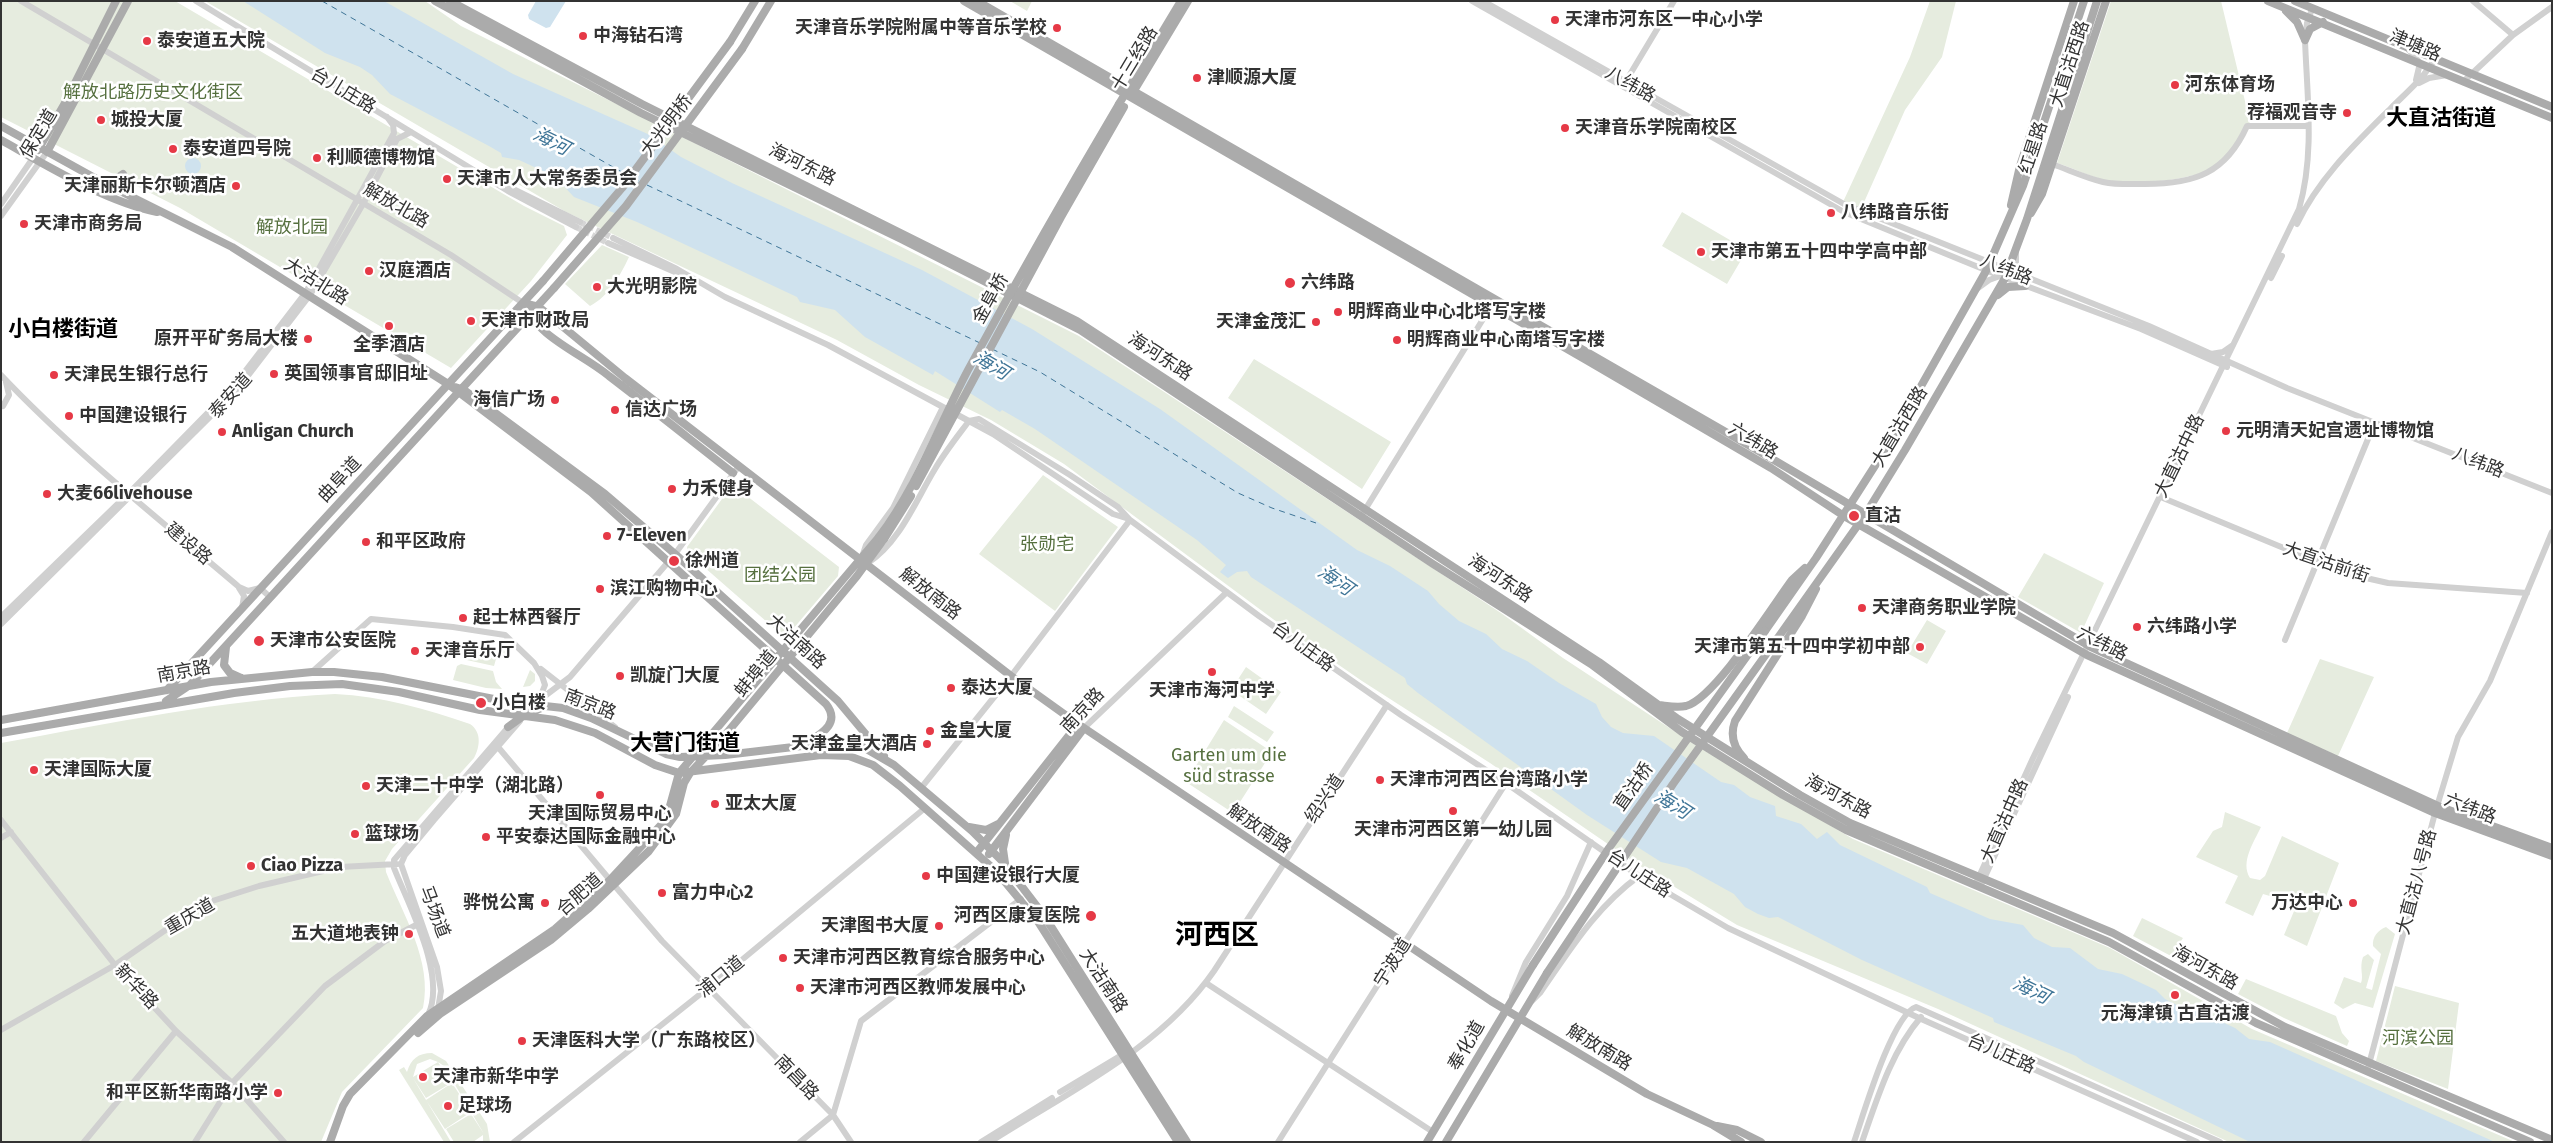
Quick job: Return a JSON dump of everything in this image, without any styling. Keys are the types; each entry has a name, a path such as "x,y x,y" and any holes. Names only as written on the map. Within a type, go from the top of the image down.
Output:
{"main road":[{"name":"保定道","path":"54,133 94,44 116,1"},
{"name":"保定道","path":"54,133 103,50 128,1"},
{"name":"海河东路","path":"435,1 641,113 917,247 1080,330 1599,662 1658,705 1751,765 1850,822 1981,879 2114,933 2264,1017 2368,1068 2530,1142"},
{"name":"海河东路","path":"450,1 642,104 1077,321 1591,664 1682,732 1783,795 1846,830 2109,942 2256,1023 2552,1140"},
{"name":"大光明桥","path":"543,281 622,188 730,42 754,1"},
{"name":"大光明桥","path":"554,288 626,206 742,49 771,1"},
{"path":"964,1 1112,87 1129,92"},
{"name":"六纬路","path":"977,1 1129,92 1850,505 2089,646 2437,809 2552,848"},
{"name":"十三经路","path":"1122,106 1181,1"},
{"name":"十三经路","path":"1129,92 1142,78 1188,1"},
{"name":"大直沽西路","path":"2010,214 2020,166 2074,1"},
{"name":"红星路","path":"2023,186 2084,1"},
{"name":"红星路","path":"2036,190 2097,1"},
{"name":"大直沽西路","path":"2028,219 2042,194 2106,1"},
{"name":"津塘路","path":"2268,1 2552,118"},
{"name":"津塘路","path":"2295,1 2552,107"},
{"path":"2283,8 2297,22 2305,40"},
{"path":"2305,40 2310,29 2320,22 2337,21 2349,23"},
{"path":"1112,87 1118,95 1122,106"},
{"name":"金阜桥","path":"882,538 906,506 1122,106"},
{"name":"大沽北路","path":"1,126 43,152 232,247 308,294 462,392 605,494 675,554"},
{"path":"25,140 38,140 54,133"},
{"path":"16,148 43,152 54,133"},
{"path":"1,140 33,158"},
{"name":"保定道","path":"33,158 43,152"},
{"name":"大沽北路","path":"43,152 58,172 138,206 164,213"},
{"path":"102,182 113,181 123,174"},
{"name":"大直沽西路","path":"1765,631 1844,516 1885,450 1973,294 2023,186"},
{"name":"大直沽西路","path":"1777,638 1864,515 1990,304 2005,275 2028,219 2036,190"},
{"name":"曲阜道","path":"167,690 543,281"},
{"path":"1990,304 2006,288 2027,282"},
{"name":"曲阜道","path":"169,701 190,685 462,392 554,288"},
{"name":"六纬路","path":"1494,302 1765,465 1844,516 2085,654 2437,809 2552,856"},
{"path":"523,303 529,318 578,356 607,374 733,473"},
{"name":"解放北路","path":"523,303 539,306 610,366 739,466"},
{"name":"大沽北路","path":"462,392 591,492 668,562"},
{"name":"解放南路","path":"739,466 1011,676 1282,863 1505,1010 1647,1094 1713,1125 1741,1142"},
{"name":"蚌埠道","path":"706,756 787,653 882,538"},
{"name":"大沽南路","path":"675,554 838,701 887,760"},
{"path":"1658,705 1687,706 1710,689 1792,580 1816,558"},
{"name":"大沽南路","path":"668,562 831,710 832,718 829,727 801,746"},
{"name":"蚌埠道","path":"787,653 854,580 862,562"},
{"path":"1751,765 1740,754 1733,742 1732,728 1802,616 1824,572"},
{"name":"直沽桥","path":"1533,965 1609,848 1765,631"},
{"name":"直沽桥","path":"1547,973 1673,784 1777,638"},
{"path":"228,642 224,655 224,665 230,673 243,678"},
{"path":"758,643 766,657 764,673"},
{"name":"蚌埠道","path":"679,773 764,673 780,662"},
{"name":"南京路","path":"1,720 190,685 243,678 312,672 376,676 509,702 551,706 585,716 670,755 692,758 847,743 863,747 887,760 989,847"},
{"path":"149,693 180,674"},
{"name":"南京路","path":"1,733 169,701 192,700 290,686 342,684 399,692 480,710 555,720 584,729 655,765 679,773 821,755 849,756 865,761 886,774 985,859 1002,822 1081,726"},
{"path":"190,685 192,700"},
{"path":"167,690 169,701"},
{"path":"508,727 522,716 551,706"},
{"name":"南京路","path":"977,852 989,847 1008,829 1081,726"},
{"path":"670,755 686,754 709,740"},
{"name":"合肥道","path":"430,1018 440,1006 555,929 654,845 670,824 680,805 684,784 690,773 706,756"},
{"name":"合肥道","path":"430,1018 551,940 612,882 661,825 668,813 679,773"},
{"path":"964,824 986,830 1002,822"},
{"path":"1008,829 1003,850 1008,868"},
{"path":"956,834 989,847 998,873"},
{"name":"大沽南路","path":"989,847 1008,868 1045,918 1178,1142"},
{"name":"大沽南路","path":"985,859 1021,899 1044,930 1187,1142"},
{"name":"奉化道","path":"1427,1142 1533,965"},
{"name":"奉化道","path":"1447,1141 1525,1007 1547,973"},
{"path":"330,1142 343,1106 350,1094 430,1018"},
{"path":"336,1142 352,1099 430,1018"},
{"path":"1487,1042 1497,1037 1501,1042 1502,1048"},
{"path":"1713,1125 1737,1130 1761,1142"}],"street":[{"name":"解放北路","path":"20,1 360,203 451,254 523,303"},
{"name":"台儿庄路","path":"196,1 491,179 578,225"},
{"name":"八纬路","path":"1472,1 1844,204 2005,275 2027,282 2207,356 2552,493"},
{"name":"八纬路","path":"1483,1 1624,85"},
{"path":"1624,85 1674,1"},
{"path":"2473,1 2513,35"},
{"path":"2463,82 2513,35 2552,7"},
{"path":"2207,356 2223,352 2238,341 2299,209 2307,175 2308,126 2305,40 2312,9"},
{"path":"110,36 110,49 116,58"},
{"path":"2408,49 2420,63 2420,71 2413,86"},
{"path":"2226,362 2303,211 2322,181 2413,86 2430,67 2435,58"},
{"path":"2413,86 2429,78 2448,75"},
{"name":"泰安道","path":"360,203 366,186 394,133 393,125 387,117"},
{"path":"2052,164 2104,182 2129,184 2177,182 2195,179 2212,171 2226,161 2239,145 2247,126 2308,126"},
{"name":"泰安道","path":"1,624 130,496 234,387 308,294 397,139 411,132"},
{"name":"保定道","path":"1,216 43,152"},
{"name":"保定道","path":"1,204 33,158"},
{"path":"342,192 356,194 366,186"},
{"name":"台儿庄路","path":"610,240 674,273 690,277 726,297 828,344 993,434 1113,514 1130,520 1227,592 1387,705 1639,876 1728,928 1919,1018 2197,1142"},
{"path":"2017,246 2016,264 2027,282"},
{"path":"1973,294 1985,282 2005,275"},
{"path":"1364,513 1494,302"},
{"name":"大直沽中路","path":"1977,887 2085,654 2163,498 2226,362"},
{"name":"大直沽中路","path":"2089,646 2226,362"},
{"path":"2,376 9,392 3,406"},
{"name":"建设路","path":"2,376 33,409 130,496 239,586"},
{"name":"蚌埠道","path":"862,562 866,545 893,508 943,407"},
{"path":"862,562 882,553 898,532 935,468 969,421"},
{"path":"2285,640 2375,422"},
{"path":"397,864 498,747 522,716 561,686 675,554 739,466"},
{"name":"泰安道","path":"1,617 130,496"},
{"name":"大直沽前街","path":"2163,498 2344,573 2388,583 2527,593"},
{"path":"921,788 1011,676 1130,520"},
{"name":"大直沽八号路","path":"2368,1068 2437,809 2464,724 2490,681 2552,532"},
{"path":"239,586 248,591 260,588 270,597"},
{"path":"239,586 244,596 242,608"},
{"name":"南京路","path":"1081,726 1227,592"},
{"path":"312,672 371,618 504,635 561,686 622,733"},
{"path":"534,663 545,685 536,704"},
{"name":"绍兴道","path":"990,1142 1126,1054 1175,1019 1206,983 1282,863 1387,705"},
{"path":"397,864 402,849 508,727"},
{"name":"南昌路","path":"498,747 662,941 833,1115 851,1142"},
{"name":"宁波道","path":"1278,1142 1506,784"},
{"name":"浦口道","path":"514,1142 708,988 925,808"},
{"name":"新华路","path":"1,820 115,965 176,1031 232,1083 284,1142"},
{"path":"1,838 11,832"},
{"path":"1511,1000 1517,980 1567,896 1591,842"},
{"name":"马场道","path":"397,864 440,979 440,1006"},
{"name":"重庆道","path":"1,1030 115,965 203,904 259,886 340,867 397,864"},
{"path":"1525,1007 1540,994 1586,925 1619,890 1639,876"},
{"path":"800,1142 833,1115 861,1021 1021,899"},
{"path":"195,1142 232,1083 325,986 385,941 419,923"},
{"name":"马场道","path":"419,923 433,975 433,1000 430,1018"},
{"path":"1206,983 1433,1132"},
{"path":"1854,1142 1884,1057 1907,1012 1916,1007 1926,1011 1908,1034 1884,1081 1862,1142"},
{"name":"台儿庄路","path":"1926,1011 2220,1142"},
{"path":"84,1142 176,1031"},
{"name":"绍兴道","path":"981,1142 1126,1054"}],"green space":[{"name":"解放北路历史文化街区","path":"1,1 175,1 524,206 564,226 567,235 531,281 451,368 180,208 1,117"},
{"path":"205,1 425,1 461,26 1079,336 1501,613 1563,658 1697,746 1853,839 2110,948 2252,1029 2515,1142 2229,1142 1938,1009 1737,925 1637,864 1490,763 1362,681 1281,625 1064,464 991,420 919,385 837,340 566,212"},
{"path":"1010,1 1032,1 1027,11"},
{"path":"1930,1 1956,1 1942,57 1905,110 1861,209 1843,202 1910,57"},
{"path":"2111,1 2221,1 2250,122 2235,150 2219,166 2188,177 2170,180 2117,182 2104,180 2057,163"},
{"path":"1682,212 1747,250 1727,284 1662,246"},
{"name":"大光明影院","path":"602,245 629,257 618,278 608,291 590,306 565,284"},
{"path":"1254,359 1391,442 1362,489 1228,398"},
{"name":"张勋宅","path":"1043,475 1118,527 1055,611 979,554"},
{"name":"团结公园","path":"734,486 839,567 838,576 787,636 783,636 688,553 687,547 730,488"},
{"path":"2044,553 2104,583 2081,633 2018,597"},
{"path":"1927,620 1946,631 1927,664 1907,653"},
{"path":"465,640 492,644 486,650 477,649 465,643"},
{"path":"497,646 507,652 496,659 494,666 462,659 465,648 486,655"},
{"path":"2320,659 2374,677 2338,756 2287,733"},
{"path":"461,664 493,671 496,682 502,689 486,688 453,680 457,666"},
{"path":"1246,667 1281,692 1266,714 1231,690"},
{"path":"530,670 535,674 535,681 530,686 523,687"},
{"path":"335,694 370,697 420,708 470,724 477,731 479,745 474,758 392,849 385,861 386,872 415,938 420,956 425,990 423,1008 342,1092 321,1142 1,1142 1,743 209,707 251,701"},
{"path":"1234,706 1274,732 1267,742 1228,717"},
{"name":"Garten um die süd strasse","path":"1224,720 1272,752 1233,813 1186,782"},
{"path":"2225,812 2261,827 2247,859 2247,872 2250,878 2260,880 2265,876 2282,836 2339,863 2307,946 2284,935 2297,904 2263,894 2253,916 2225,903 2238,876 2196,857 2213,831 2222,827"},
{"path":"2142,918 2183,938 2171,956 2133,936"},
{"path":"2386,927 2395,934 2373,1008 2355,1003 2343,1009 2334,1003 2344,977 2361,983 2362,961 2363,957 2368,954 2374,960 2366,988 2372,990 2381,954 2373,946 2373,940 2380,930"},
{"path":"2246,979 2336,1016 2342,1033 2349,1041 2347,1046 2284,1018 2238,994"},
{"name":"河滨公园","path":"2395,986 2459,1003 2448,1089 2376,1061"},
{"path":"432,1053 446,1061 487,1124 490,1142 483,1142 483,1135 473,1142 454,1142 446,1129 471,1114 484,1134 444,1066 438,1062 451,1083 426,1098 413,1078 451,1142 444,1142 399,1070 404,1067 407,1072 416,1058 423,1054","holes":["430,1059 438,1062 413,1077 417,1064"]},
{"name":"足球场","path":"452,1083 471,1112 445,1129 426,1100"}],"water":[{"name":"海河","path":"243,1 384,1 513,74 650,135 681,157 732,183 922,270 1032,329 1160,409 1357,550 1390,566 1428,591 1439,604 1459,621 1486,634 1502,649 1527,661 1559,683 1596,704 1602,717 1611,727 1623,733 1654,736 1721,782 1734,785 1750,797 1775,806 1776,816 1801,824 1817,839 1827,832 1840,845 1927,887 1930,893 1990,919 2023,925 2034,938 2052,947 2070,948 2098,969 2122,974 2156,990 2165,999 2183,1008 2185,1005 2235,1028 2249,1039 2270,1042 2495,1142 2250,1142 2084,1062 2076,1056 1994,1022 1993,1018 1862,960 1778,917 1769,918 1758,914 1745,907 1734,894 1687,868 1661,862 1587,815 1418,693 1407,684 1405,678 1251,577 1247,571 1237,572 1228,578 1220,572 1226,565 1197,540 1035,429 1002,410 1000,412 935,371 933,375 865,337 835,310 800,302 797,297 637,222 574,197 559,181 543,171 519,160 502,157 501,153 489,146 390,94 372,75 360,67 325,53"},
{"path":"536,1 566,1 550,27 546,28 529,19 528,15"},
{"path":"190,158 196,158 201,163 199,172 190,174 185,169 185,163"}],"ferry route":[{"path":"322,1 627,175"},
{"path":"633,178 641,182"},
{"path":"647,185 980,343"},
{"path":"992,349 1040,372 1238,493 1272,508 1316,523"}],"tunnel":[{"path":"580,222 613,238"},
{"path":"576,227 608,243"}],"place":[{"name":"天津市河东区一中心小学","path":"1555,20"},
{"name":"天津音乐学院附属中等音乐学校","path":"1057,28"},
{"name":"中海钻石湾","path":"583,36"},
{"name":"泰安道五大院","path":"147,41"},
{"name":"津顺源大厦","path":"1197,78"},
{"name":"河东体育场","path":"2175,85"},
{"name":"荐福观音寺","path":"2347,113"},
{"name":"城投大厦","path":"101,120"},
{"name":"天津音乐学院南校区","path":"1565,128"},
{"name":"泰安道四号院","path":"173,149"},
{"name":"利顺德博物馆","path":"317,158"},
{"name":"天津市人大常务委员会","path":"447,179"},
{"name":"天津丽斯卡尔顿酒店","path":"236,186"},
{"name":"八纬路音乐街","path":"1831,213"},
{"name":"天津市商务局","path":"24,224"},
{"name":"天津市第五十四中学高中部","path":"1701,252"},
{"name":"汉庭酒店","path":"369,271"},
{"name":"六纬路","path":"1290,283"},
{"name":"大光明影院","path":"597,287"},
{"name":"明辉商业中心北塔写字楼","path":"1338,312"},
{"name":"天津市财政局","path":"471,321"},
{"name":"天津金茂汇","path":"1316,322"},
{"name":"全季酒店","path":"389,326"},
{"name":"原开平矿务局大楼","path":"308,339"},
{"name":"明辉商业中心南塔写字楼","path":"1397,340"},
{"name":"英国领事官邸旧址","path":"274,374"},
{"name":"天津民生银行总行","path":"54,375"},
{"name":"海信广场","path":"555,400"},
{"name":"信达广场","path":"615,410"},
{"name":"中国建设银行","path":"69,416"},
{"name":"元明清天妃宫遗址博物馆","path":"2226,431"},
{"name":"Anligan Church","path":"222,432"},
{"name":"力禾健身","path":"672,489"},
{"name":"大麦66livehouse","path":"47,494"},
{"name":"直沽","path":"1854,516"},
{"name":"7-Eleven","path":"607,536"},
{"name":"和平区政府","path":"366,542"},
{"name":"徐州道","path":"674,561"},
{"name":"滨江购物中心","path":"600,589"},
{"name":"天津商务职业学院","path":"1862,608"},
{"name":"起士林西餐厅","path":"463,618"},
{"name":"六纬路小学","path":"2137,627"},
{"name":"天津市公安医院","path":"259,641"},
{"name":"天津市第五十四中学初中部","path":"1920,647"},
{"name":"天津音乐厅","path":"415,651"},
{"name":"天津市海河中学","path":"1212,672"},
{"name":"凯旋门大厦","path":"620,676"},
{"name":"泰达大厦","path":"951,688"},
{"name":"小白楼","path":"481,703"},
{"name":"金皇大厦","path":"930,731"},
{"name":"天津金皇大酒店","path":"927,744"},
{"name":"天津国际大厦","path":"34,770"},
{"name":"天津市河西区台湾路小学","path":"1380,780"},
{"name":"天津二十中学（湖北路）","path":"366,786"},
{"name":"天津国际贸易中心","path":"600,795"},
{"name":"亚太大厦","path":"715,804"},
{"name":"天津市河西区第一幼儿园","path":"1453,811"},
{"name":"篮球场","path":"355,834"},
{"name":"平安泰达国际金融中心","path":"486,837"},
{"name":"Ciao Pizza","path":"251,866"},
{"name":"中国建设银行大厦","path":"926,876"},
{"name":"富力中心2","path":"662,893"},
{"name":"骅悦公寓","path":"545,903"},
{"name":"万达中心","path":"2353,903"},
{"name":"河西区康复医院","path":"1091,916"},
{"name":"天津图书大厦","path":"939,926"},
{"name":"五大道地表钟","path":"409,934"},
{"name":"天津市河西区教育综合服务中心","path":"783,958"},
{"name":"天津市河西区教师发展中心","path":"800,988"},
{"name":"元海津镇 古直沽渡","path":"2175,995"},
{"name":"天津医科大学（广东路校区）","path":"522,1041"},
{"name":"天津市新华中学","path":"423,1077"},
{"name":"和平区新华南路小学","path":"278,1093"},
{"name":"足球场","path":"448,1106"}],"district":[{"name":"大直沽街道","path":"2441,119"},
{"name":"小白楼街道","path":"63,330"},
{"name":"大营门街道","path":"685,744"},
{"name":"河西区","path":"1217,936"}],"park label":[{"name":"解放北园","path":"292,228"}]}
